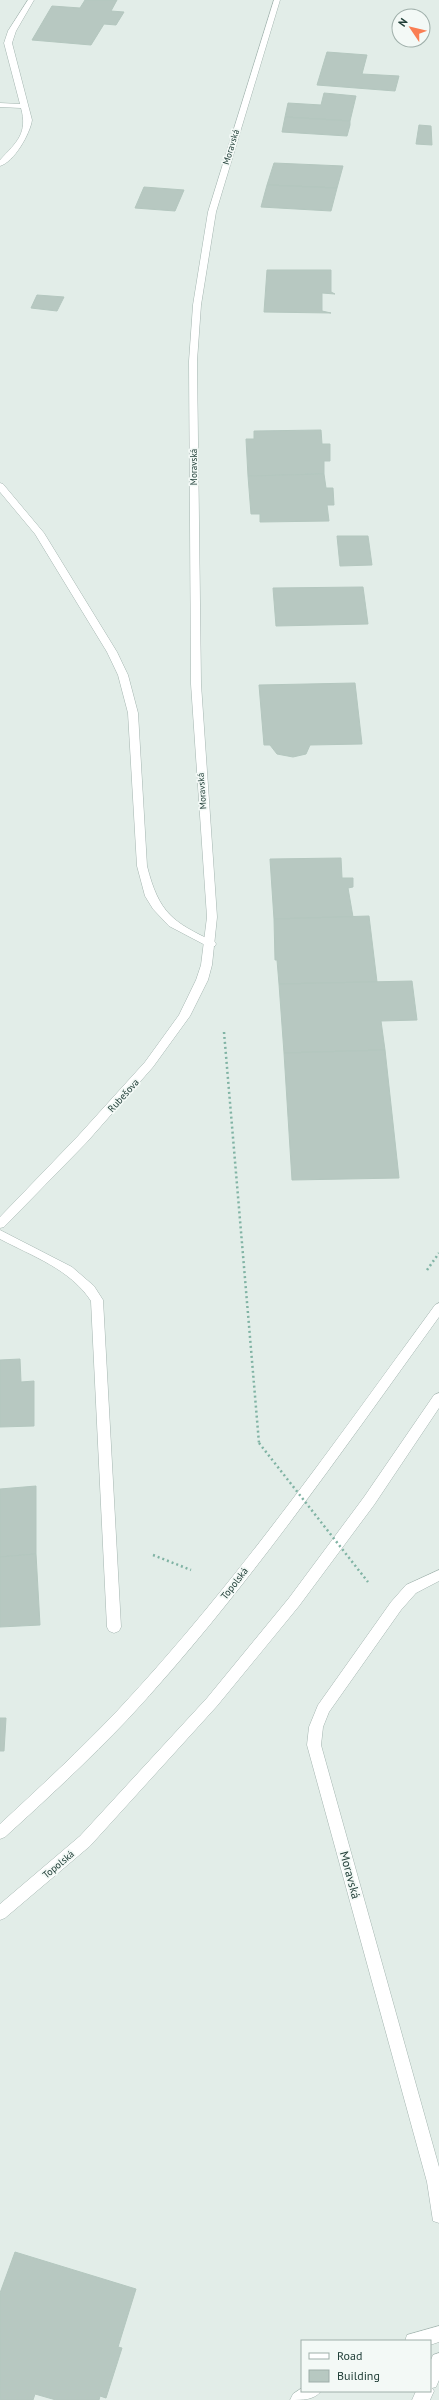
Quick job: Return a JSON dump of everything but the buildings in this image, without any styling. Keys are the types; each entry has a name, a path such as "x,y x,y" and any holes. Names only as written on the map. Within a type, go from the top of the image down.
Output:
{"street":[{"path":"0,164 24,138 28,129 24,106 8,44 12,31 31,0"},
{"name":"Moravská","path":"211,944 212,917 196,684 193,361 197,305 212,212 277,0"},
{"path":"0,105 24,106"},
{"path":"0,486 38,533 112,652 123,675 133,713 142,866 147,891 158,911 172,924 211,944"},
{"name":"Rubešova","path":"0,1224 72,1151 132,1085 160,1051 188,1009 202,979 211,944"},
{"path":"0,1234 79,1276 91,1287 97,1300 114,1627"},
{"name":"Topolská","path":"0,1833 40,1799 168,1664 227,1592 326,1463 439,1308"},
{"name":"Topolská","path":"0,1913 85,1841 212,1702 312,1577 369,1501 439,1398"},
{"name":"Moravská","path":"439,1576 411,1589 396,1606 323,1709 316,1728 314,1745 435,2182 439,2215"},
{"path":"417,2340 439,2334"},
{"path":"431,2379 439,2361"},
{"path":"298,2400 310,2392"}],"path":[{"path":"223,1025 228,1065 259,1443 368,1582"}]}
